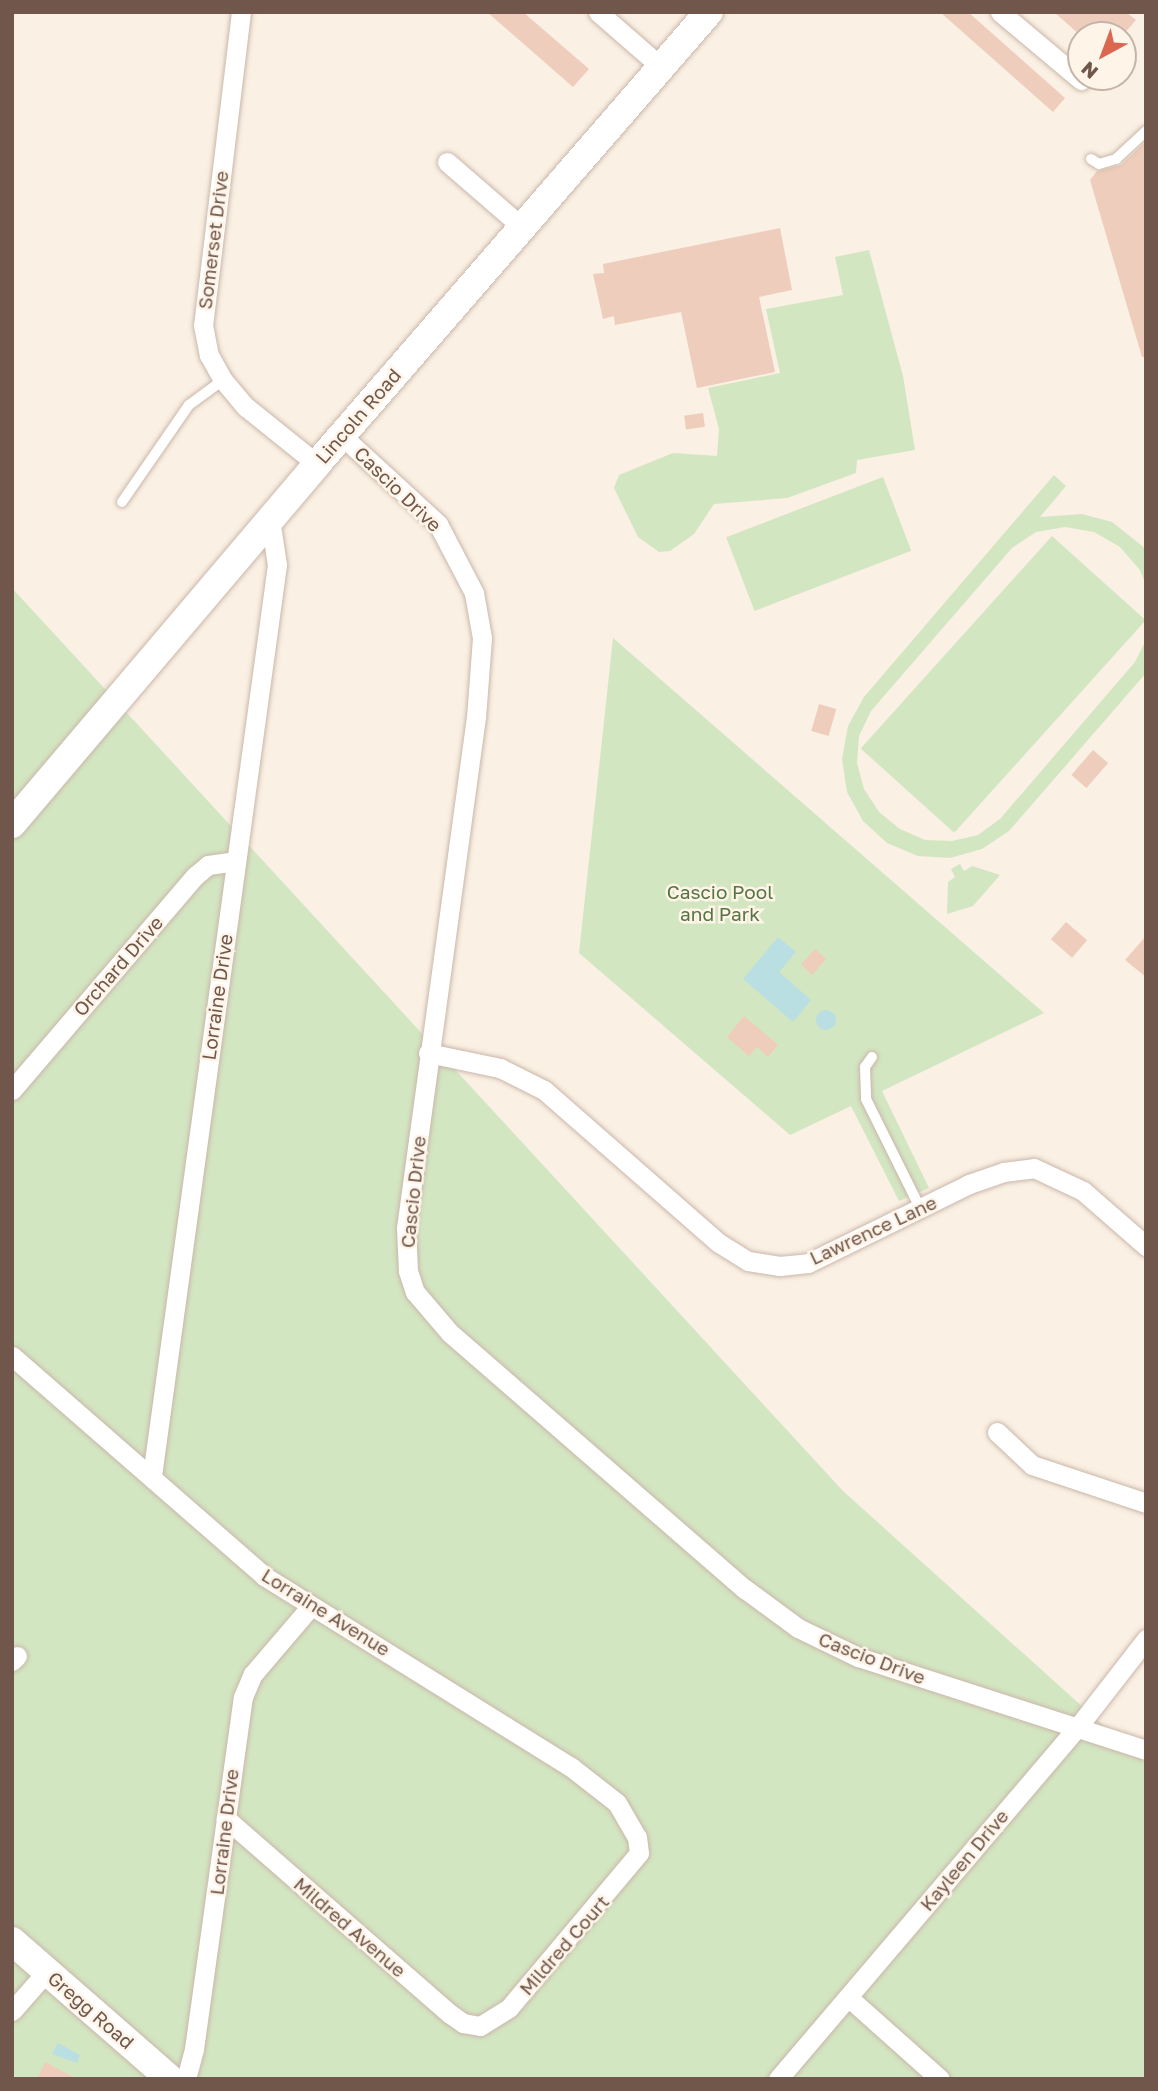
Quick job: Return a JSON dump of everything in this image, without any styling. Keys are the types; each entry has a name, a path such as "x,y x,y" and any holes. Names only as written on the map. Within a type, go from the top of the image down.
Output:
{"main road":[{"name":"Lincoln Road","path":"12,824 341,435 709,12"},
{"name":"Gregg Road","path":"12,1941 170,2079"}],"street":[{"name":"Somerset Drive","path":"241,12 202,325 209,355 223,380 246,407 317,464"},
{"path":"598,12 661,67"},
{"path":"1000,12 1067,68"},
{"path":"447,162 522,226"},
{"name":"Cascio Drive","path":"341,435 438,524 474,593 482,638 476,717 428,1053 405,1239 408,1271 429,1313 745,1589 798,1628 858,1657 1146,1750"},
{"name":"Lorraine Drive","path":"152,1476 277,565 270,519"},
{"name":"Orchard Drive","path":"12,1090 195,876 208,865 235,861"},
{"name":"Lawrence Lane","path":"428,1053 500,1069 544,1090 719,1243 748,1261 780,1266 808,1263 988,1176 1034,1168 1083,1191 1146,1246"},
{"name":"Lorraine Avenue","path":"12,1356 264,1576 571,1767 617,1803 637,1837 639,1853"},
{"path":"997,1432 1032,1465 1146,1503"},
{"name":"Lorraine Drive","path":"186,2079 196,2035 243,1697 253,1674 311,1606"},
{"name":"Kayleen Drive","path":"778,2079 1077,1728 1146,1639"},
{"name":"Mildred Avenue","path":"225,1818 450,2014 463,2023 480,2026"},
{"name":"Mildred Court","path":"480,2026 509,2008 639,1853"},
{"path":"12,2011 47,1971"},
{"path":"848,1997 940,2079"}],"lane":[{"path":"1091,159 1099,164 1116,159 1146,131"},
{"path":"122,502 189,405 223,380"},
{"path":"872,1058 865,1067 866,1099 920,1208"}],"green space":[{"path":"869,250 903,376 915,450 857,460 856,473 787,498 714,504 694,534 670,551 659,552 638,537 614,488 619,475 673,453 717,456 719,429 708,388 780,373 766,309 843,295 835,257"},
{"path":"1054,475 1066,486 1040,517 1082,514 1112,522 1146,549 1146,586 1140,570 1120,547 1094,532 1065,527 1036,532 1012,548 871,711 859,736 857,763 864,789 879,812 900,829 925,840 952,841 978,835 1000,819 1135,662 1146,640 1146,673 1009,831 982,849 950,858 918,856 887,843 863,821 847,792 842,759 848,726 864,697"},
{"path":"883,477 911,551 754,611 726,537"},
{"path":"1052,536 1146,620 954,833 861,749"},
{"path":"12,588 843,1491 1146,1764 1146,2079 12,2079"},
{"name":"Cascio Pool and Park","path":"613,638 1044,1013 882,1091 929,1188 899,1201 851,1106 790,1135 579,953"},
{"path":"960,864 964,871 972,866 1000,875 973,906 947,914 948,882 955,877 951,869"}],"water":[{"path":"778,937 796,952 779,972 811,1000 793,1022 743,979"},
{"path":"822,1010 830,1010 836,1020 830,1030 822,1030 816,1024 816,1016"},
{"path":"58,2043 80,2055 77,2063 52,2054"}],"building":[{"path":"487,12 523,12 589,69 573,87"},
{"path":"940,12 968,12 1065,98 1053,112"},
{"path":"1054,12 1126,12 1136,20 1067,21 1067,24"},
{"path":"1146,141 1146,357 1142,357 1090,180 1097,171 1121,165"},
{"path":"780,228 792,290 759,297 775,372 697,388 681,312 615,325 614,316 603,319 593,274 604,273 603,264"},
{"path":"703,413 705,427 686,430 684,416"},
{"path":"819,704 836,709 829,736 811,731"},
{"path":"1093,750 1108,763 1086,788 1071,775"},
{"path":"1066,922 1087,940 1072,958 1051,939"},
{"path":"1146,936 1146,977 1125,960"},
{"path":"815,949 826,959 812,975 801,965"},
{"path":"744,1016 778,1045 768,1057 757,1047 749,1056 727,1037"},
{"path":"45,2062 77,2079 37,2079"}]}
